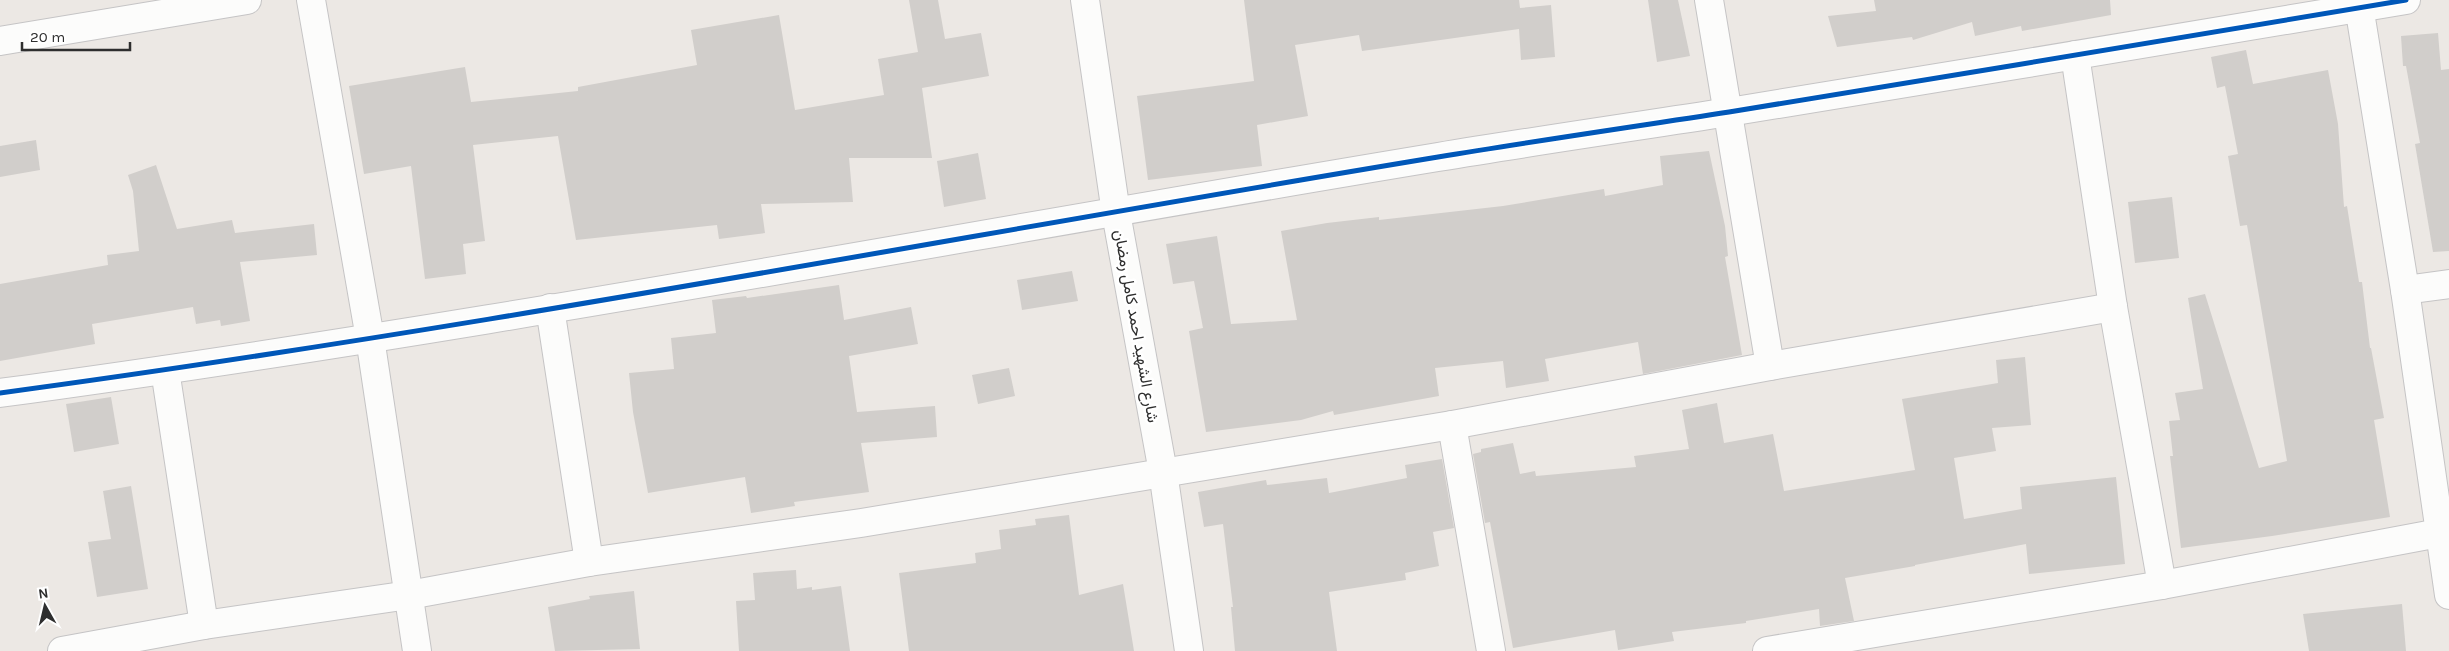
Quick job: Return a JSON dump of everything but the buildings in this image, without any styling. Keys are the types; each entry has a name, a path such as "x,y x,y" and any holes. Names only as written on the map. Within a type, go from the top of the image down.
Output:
{"street":[{"path":"0,41 247,0"},
{"path":"311,0 370,338 418,651"},
{"name":"شارع الشهيد احمد كامل رمضان","path":"1085,0 1116,213 1163,472 1189,651"},
{"path":"1709,0 1770,366"},
{"path":"0,393 165,370 370,338 1440,157 2075,55 2359,4 2406,0"},
{"path":"2359,4 2406,290 2449,595"},
{"path":"2075,55 2113,307 2162,585"},
{"path":"2406,290 2449,284"},
{"path":"62,651 204,625 409,595 589,562 861,523 1452,425 1770,366 2113,307"},
{"path":"550,308 589,562"},
{"path":"165,370 204,625"},
{"path":"1452,425 1491,651"},
{"path":"1767,651 1820,646 2439,533"}],"cycle path":[{"path":"0,393 361,340 541,311 1258,187 1729,112 2406,0"}]}
